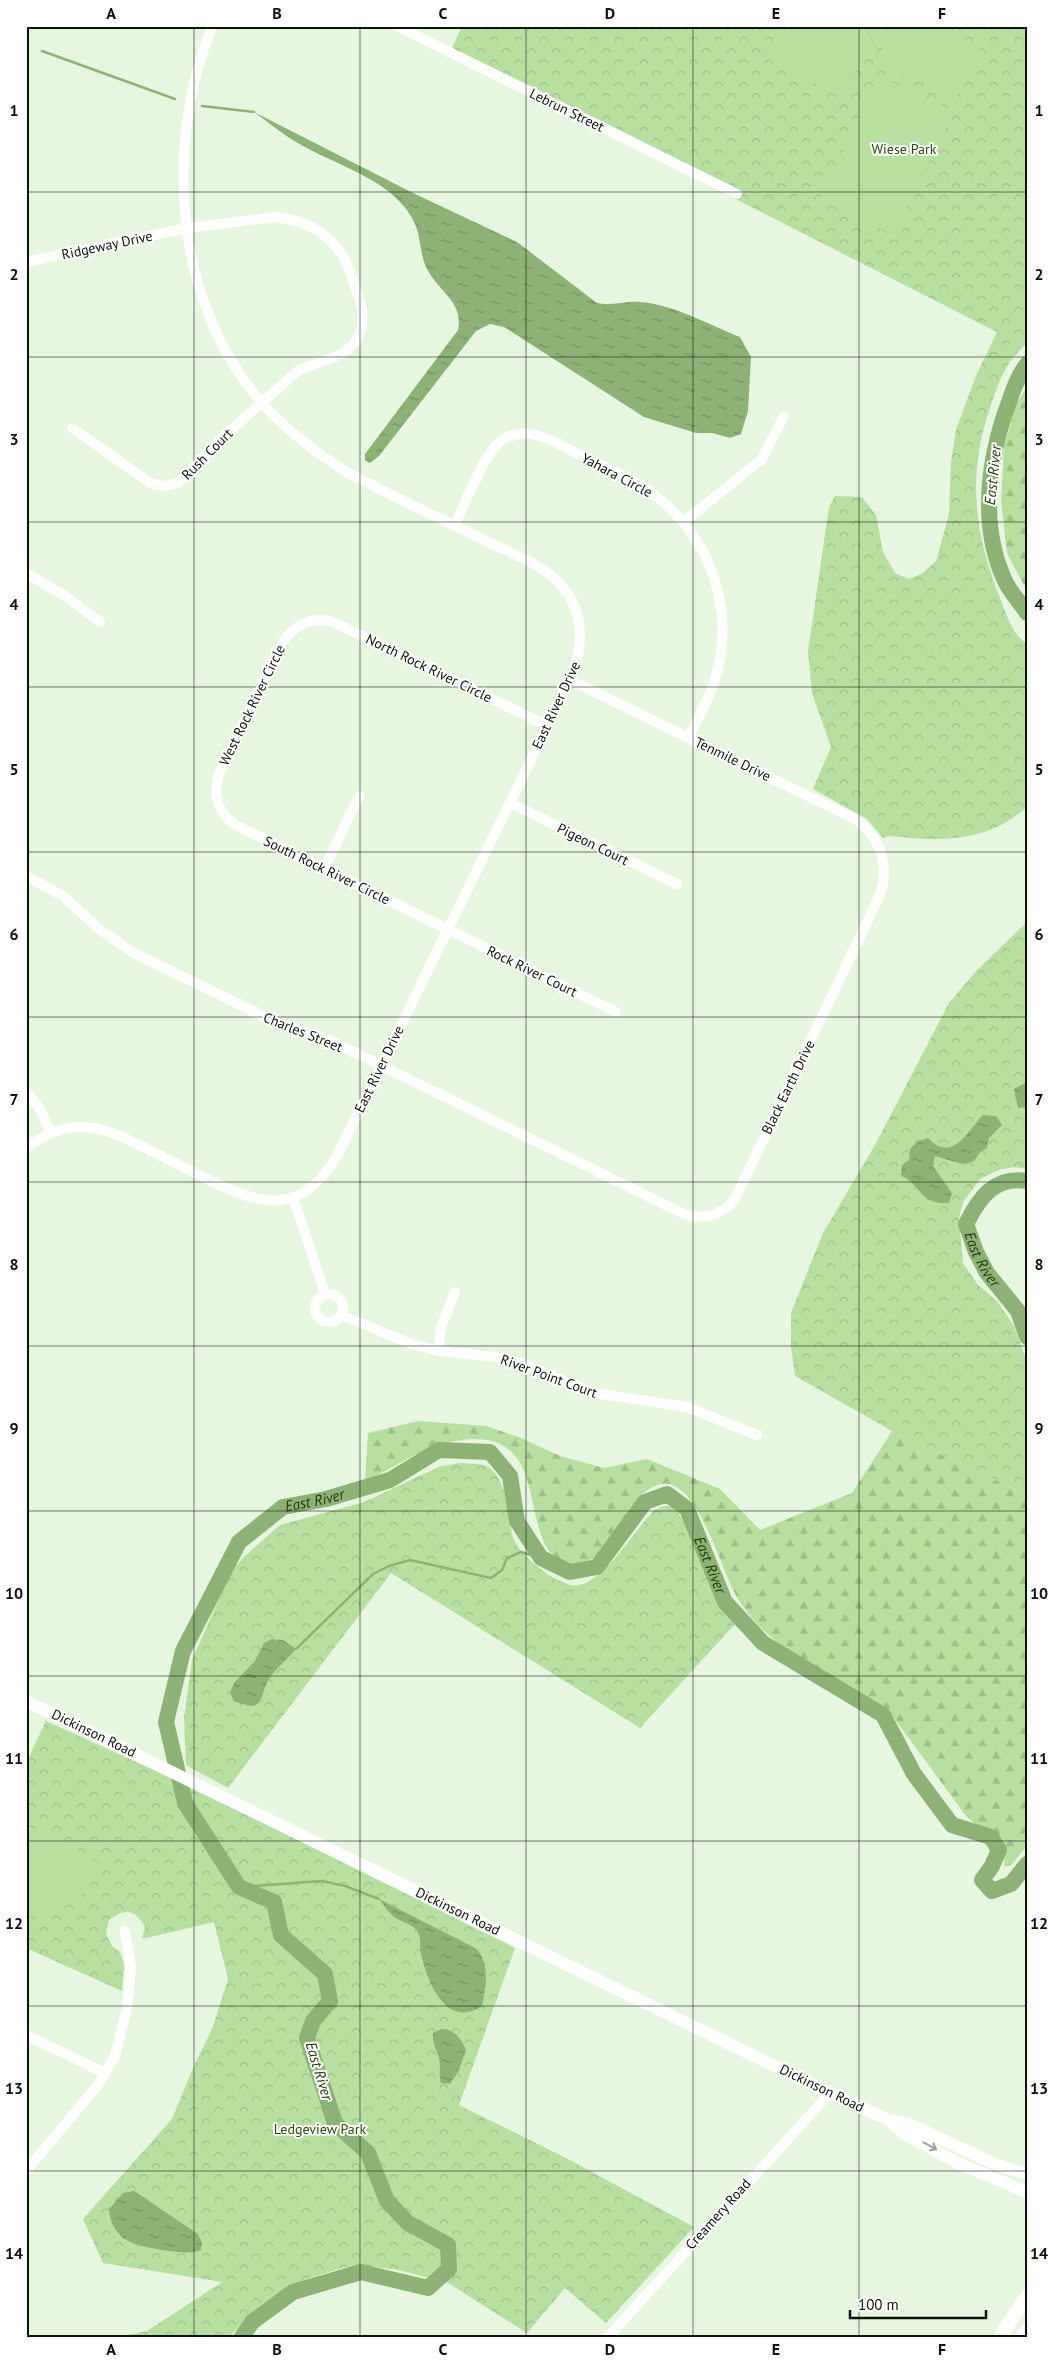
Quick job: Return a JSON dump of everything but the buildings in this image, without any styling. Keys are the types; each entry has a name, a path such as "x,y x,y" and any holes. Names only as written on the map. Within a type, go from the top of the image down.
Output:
{"main road":[{"path":"1000,2337 1027,2296"},
{"path":"1023,2337 1027,2330"}],"street":[{"name":"East River Drive","path":"26,1148 51,1133 79,1127 108,1131 249,1198 274,1201 293,1197 307,1190 326,1174 548,726 580,654 580,626 576,611 562,587 543,569 350,474 327,460 284,426 262,402 235,366 218,334 200,288 187,228 184,185 185,133 195,80 212,26"},
{"name":"Lebrun Street","path":"397,26 737,194"},
{"name":"Ridgeway Drive","path":"26,262 187,228 261,218 290,219 301,222 324,235 332,242 348,265 363,311 362,328 357,339 342,354 299,370 262,402"},
{"name":"Rush Court","path":"72,428 152,484 166,486 183,479 226,434 262,402"},
{"path":"684,522 762,459 784,416"},
{"name":"Yahara Circle","path":"454,526 491,452 502,440 511,436 528,433 542,437 638,484 668,505 684,522 704,551 711,567 722,606 722,649 715,680 689,737"},
{"path":"26,573 65,596 100,622"},
{"name":"North Rock River Circle","path":"308,621 334,622 548,726"},
{"name":"West Rock River Circle","path":"217,800 216,782 220,771 284,640 295,628 308,621"},
{"name":"Tenmile Drive","path":"570,680 855,819 876,840 882,855"},
{"path":"324,869 359,796"},
{"name":"South Rock River Circle","path":"217,800 220,810 233,823 448,930"},
{"name":"Pigeon Court","path":"510,803 677,884"},
{"name":"Black Earth Drive","path":"619,1182 692,1217 715,1215 723,1211 735,1199 878,899 884,881 882,855"},
{"name":"Charles Street","path":"26,876 63,896 98,928 132,952 273,1021 327,1039 619,1182"},
{"name":"Rock River Court","path":"448,930 616,1012"},
{"path":"26,1091 40,1109 51,1133"},
{"path":"293,1197 325,1294"},
{"path":"438,1350 441,1327 455,1292"},
{"path":"325,1294 336,1295 343,1302 342,1315 336,1321 326,1323 317,1317 314,1309 317,1299 325,1294"},
{"name":"River Point Court","path":"342,1315 395,1338 438,1350 503,1358 524,1364 594,1393 687,1407 723,1419 757,1435"},
{"name":"Dickinson Road","path":"26,1700 830,2093 889,2120 910,2124 995,2164 1027,2174"},
{"path":"26,2171 98,2085 115,2056 127,2008 131,1967 125,1931"},
{"path":"26,2035 105,2073"},
{"name":"Creamery Road","path":"608,2337 830,2093"},
{"name":"Dickinson Road","path":"889,2120 904,2134 960,2164 1027,2192"}],"green space":[{"name":"Wiese Park","path":"462,26 1027,26 1027,347 1024,346 1017,353 1003,374 996,390 983,433 976,480 979,527 991,574 1010,623 1022,640 1027,643 1027,807 1011,819 995,828 961,837 926,839 888,836 883,838 867,819 813,789 831,747 812,693 808,652 829,507 835,496 862,497 876,515 883,552 895,573 909,579 923,573 936,561 949,514 951,462 956,430 975,378 997,332 631,146 636,138 452,48"},
{"path":"787,26 877,26 843,96 770,61"},
{"path":"893,26 935,26 980,48 955,99 876,61"},
{"name":"Wiese Park","path":"879,76 953,111 894,235 820,200"},
{"path":"1027,386 1027,591 1007,553 1001,501 1004,447 1016,405"},
{"path":"1027,922 1027,1169 1014,1167 998,1170 980,1179 963,1202 959,1218 963,1263 978,1285 997,1301 1014,1326 1027,1362 1027,1495 892,1431 795,1376 791,1346 791,1313 823,1233 875,1145 949,1003 976,971"},
{"path":"418,1421 486,1426 521,1438 560,1456 604,1468 647,1459 720,1489 760,1530 852,1493 892,1431 1027,1495 1027,1846 1011,1865 1004,1867 1005,1849 1001,1840 978,1827 966,1816 894,1718 868,1699 798,1658 761,1628 733,1590 701,1517 691,1501 680,1489 668,1484 656,1485 646,1491 636,1501 612,1538 596,1557 570,1565 565,1564 548,1549 539,1529 528,1483 519,1462 505,1447 481,1439 445,1443 424,1450 365,1481 368,1433"},
{"path":"462,1463 479,1464 488,1467 495,1473 504,1490 514,1540 521,1551 547,1573 558,1580 572,1585 580,1585 600,1574 653,1512 662,1507 669,1506 675,1510 687,1527 712,1584 735,1624 640,1728 391,1573 228,1788 186,1765 184,1718 192,1660 231,1572 245,1556 280,1525 364,1502 441,1466"},
{"name":"Ledgeview Park","path":"46,1721 187,1785 515,1948 459,2105 566,2158 694,2227 606,2323 565,2288 527,2333 448,2283 399,2270 361,2265 342,2268 307,2279 279,2294 258,2307 229,2337 116,2337 147,2331 222,2282 103,2263 83,2219 172,2119 193,2068 213,2027 228,1979 214,1922 142,1939 145,1927 133,1914 125,1912 109,1920 106,1934 112,1946 120,1952 124,1965 122,1991 26,1948 26,1763"},
{"path":"26,1825 76,1849 104,1866 87,1888 72,1902 53,1911 26,1917"}],"water":[{"path":"254,112 413,193 517,242 597,303 640,302 665,307 740,337 751,357 748,411 741,434 730,438 712,433 696,433 644,417 504,327 490,324 476,331 379,456 370,463 365,460 365,454 458,330 459,320 457,312 454,304 427,269 415,224 406,209 394,196 364,176 292,139"},
{"path":"1027,1082 1027,1107 1018,1108 1014,1089"},
{"path":"983,1115 996,1116 1002,1125 989,1138 987,1148 981,1151 974,1161 962,1164 935,1156 933,1166 952,1193 949,1203 932,1201 901,1175 902,1165 909,1160 910,1149 917,1142 928,1138 945,1148 952,1146 965,1136"},
{"path":"272,1639 283,1640 296,1649 269,1679 262,1698 256,1705 244,1705 234,1701 230,1693 234,1683 255,1661 264,1643"},
{"path":"379,1899 477,1949 484,1962 486,1976 482,2006 469,2012 458,2012 448,2007 440,1999 428,1977 420,1951 417,1931 394,1917"},
{"path":"441,2029 454,2033 466,2050 458,2072 450,2084 441,2083 440,2062 434,2042 433,2033"},
{"path":"134,2191 198,2234 202,2243 201,2250 195,2252 173,2252 137,2244 122,2237 116,2231 109,2209 123,2193"}],"waterway":[{"path":"42,51 175,99"},
{"path":"202,106 254,112"},
{"name":"East River","path":"1027,364 1019,376 998,436 989,499 992,541 997,561 1007,585 1027,613"},
{"name":"East River","path":"1027,1181 1015,1180 1005,1182 989,1191 976,1206 966,1224 976,1252 987,1273 1018,1311 1027,1337"},
{"name":"East River","path":"242,2337 252,2322 293,2292 361,2272 428,2288 449,2269 448,2245 408,2223 387,2201 368,2153 335,2123 307,2038 313,2021 330,2001 325,1974 281,1935 274,1902 239,1887 185,1803 166,1722 183,1651 239,1542 283,1507 326,1499 390,1480 439,1450 490,1452 510,1476 517,1521 541,1558 570,1572 597,1567 645,1502 667,1494 687,1509 725,1602 763,1643 883,1715 914,1774 952,1825 991,1837 999,1850 992,1866 982,1880 992,1891 1011,1884 1027,1864"},
{"path":"296,1649 373,1574 389,1566 410,1560 491,1578 502,1570 507,1558 521,1552 541,1558"},
{"path":"239,1887 322,1881 345,1886 379,1899"}]}
